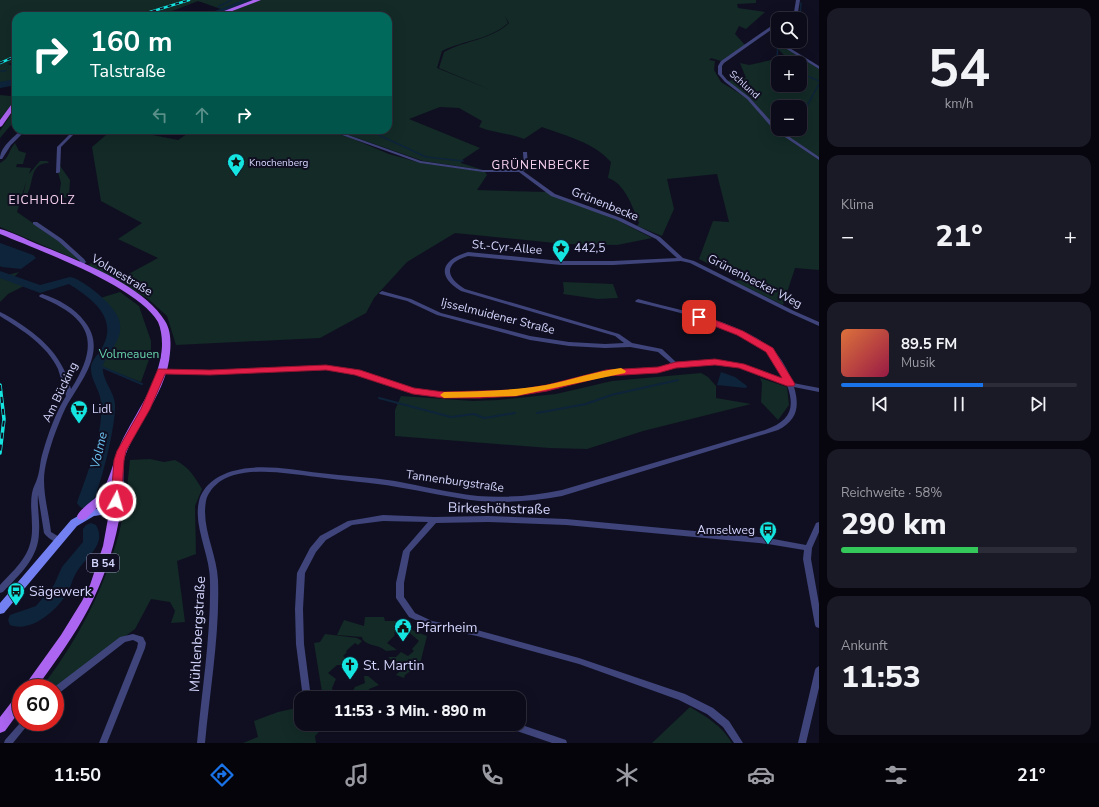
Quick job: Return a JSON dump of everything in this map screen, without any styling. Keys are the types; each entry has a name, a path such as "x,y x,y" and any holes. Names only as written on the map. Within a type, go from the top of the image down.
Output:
{"main road":[{"path":"224,12 258,0"},
{"path":"0,125 12,108"},
{"name":"Volmestraße","path":"0,232 79,265 120,287 150,306 161,322 166,336 166,352 161,371 145,409 122,451 119,460 118,492 114,510"},
{"path":"0,610 58,540 82,516 101,500 108,491 119,460"},
{"path":"82,516 99,510 114,510"},
{"name":"B 54","path":"36,679 58,649 85,606 95,585 108,547 114,510"},
{"path":"0,727 12,711"}],"street":[{"path":"797,12 798,0"},
{"name":"Schlund","path":"771,28 722,62 720,66 720,74 726,81 748,98 775,128 819,159"},
{"path":"788,48 819,68"},
{"path":"0,158 9,144 20,134"},
{"path":"58,172 59,147 72,134"},
{"path":"341,134 414,160 483,171 520,171 526,167 525,153"},
{"name":"Grünenbecke","path":"520,171 546,191 619,219 658,238 681,259"},
{"path":"35,223 60,240 82,260 79,265"},
{"name":"St.-Cyr-Allee","path":"630,345 617,335 463,290 453,283 448,276 450,261 468,254 563,263 612,263 681,259"},
{"name":"Grünenbecker Weg","path":"681,259 692,262 819,324"},
{"name":"Ijsselmuidener Straße","path":"382,293 409,300 439,314 530,338 569,344 604,346 630,345 660,350 676,365"},
{"name":"Am Bücking","path":"42,296 57,301 73,310 88,329 91,342 90,356 81,377 69,395 57,419 41,478 48,532 58,540"},
{"path":"638,301 714,322 755,341 772,353 790,384"},
{"path":"0,314 42,344 55,358 66,377 69,395"},
{"path":"161,371 210,372 326,368 356,372 413,391 444,395 480,395 516,393 547,388 606,373 658,370 676,365 728,362 790,384 819,390"},
{"name":"Tannenburgstraße","path":"215,483 225,476 237,472 256,470 393,484 490,499 538,498 562,493 779,428 786,424 793,414 794,399 790,384"},
{"path":"0,590 29,558 35,541 35,486 41,478"},
{"name":"Mühlenbergstraße","path":"202,743 210,664 214,581 213,565 204,534 202,508 203,498 209,488 215,483"},
{"path":"306,691 300,644 299,609 301,573 313,550 323,538 350,523 383,518 434,520"},
{"name":"Birkeshöhstraße","path":"739,743 726,724 710,711 682,697 579,661 477,633 431,624 412,615 400,598 400,583 408,551 434,520 488,519 566,522 768,542 808,548"},
{"path":"819,525 808,548 807,559 811,590 819,625"},
{"path":"64,684 123,639 133,637 140,639 142,643 141,648 103,743"},
{"path":"802,743 819,670"},
{"path":"526,730 563,743"},
{"path":"8,743 18,731"}],"green space":[{"path":"0,0 756,0 756,3 737,4 738,8 765,12 746,29 739,26 735,34 745,45 721,61 711,58 709,60 715,61 714,70 721,82 747,98 771,126 771,136 784,136 819,160 819,270 795,268 783,305 734,281 741,280 699,259 713,221 729,222 717,174 667,179 674,209 662,236 637,226 639,223 624,190 608,178 611,162 604,155 579,140 542,127 524,139 479,127 482,121 459,108 440,107 409,119 480,148 462,160 461,163 483,170 423,161 345,134 392,134 392,12 229,12 198,1 167,12 12,12 12,62 8,64 12,66 12,84 0,86","holes":["505,16 509,23 502,29 444,52 439,68 491,90 437,68 442,51 501,29 508,23"]},
{"path":"777,48 786,48 798,56 785,56"},
{"path":"771,60 771,92 807,92 807,61 819,69 819,158 787,136 807,136 807,100 771,100 771,122 749,97 727,81 746,78 740,63 749,65"},
{"path":"0,95 12,95 12,104 0,120"},
{"path":"12,113 12,124 0,138 0,131"},
{"path":"107,134 147,134 178,140 187,134 338,134 389,154 421,163 485,172 487,175 477,190 547,192 617,220 652,238 617,245 565,244 455,233 407,262 374,298 366,313 320,338 176,345 167,316 147,298 88,265 93,262 123,277 158,258 118,239 142,223 101,201 92,147"},
{"path":"15,143 19,151 26,153 23,164 17,164 16,167 31,168 29,174 40,161 47,161 49,163 38,166 33,175 29,191 26,196 23,196 26,182 17,212 63,244 80,261 0,227 0,163 6,159"},
{"path":"58,163 70,180 69,198 59,197 61,183 58,172"},
{"path":"19,272 11,280 24,286 8,294 0,302 0,277"},
{"path":"563,282 613,284 618,298 598,299 563,294"},
{"name":"Volmeauen","path":"120,292 139,306 151,341 151,354 141,382 97,365 108,350 113,336 113,329 107,311 97,299"},
{"path":"701,373 708,377 716,386 716,398 751,404 643,431 587,449 549,448 395,436 395,410 401,396 473,401 498,400 556,394 612,381"},
{"path":"760,378 787,387 789,405 778,420 761,402 762,383"},
{"path":"150,459 164,462 175,460 191,472 202,489 195,506 196,554 177,561 185,622 171,623 175,611 170,602 151,599 135,629 64,681 64,679 48,679 75,639 102,585 121,526 130,460"},
{"path":"365,617 384,617 385,621 398,621 414,631 427,636 420,664 405,675 404,678 396,675 400,671 394,666 396,664 388,657 396,657 401,652 408,656 414,651 412,649 419,641 404,628 398,634 394,632 395,635 387,643 397,650 386,651 380,647 371,645 363,640 362,637 337,635 344,620 364,626"},
{"path":"325,634 357,638 362,641 358,645 355,643 346,651 347,652 343,656 345,658 341,665 337,665 328,673 336,679 332,688 333,691 322,691 314,643 320,642"},
{"path":"364,676 368,676 379,685 369,689 368,691 353,691 355,687 365,683"},
{"path":"690,707 719,727 732,743 652,743"},
{"path":"294,709 294,731 320,731 315,736 316,743 243,743 258,737 254,721 278,712"}],"water":[{"path":"0,243 33,255 36,258 21,269 2,267 0,266"},
{"path":"721,372 735,377 747,386 746,388 717,385"}],"waterway":[{"path":"218,7 231,0"},
{"name":"Volme","path":"217,12 250,0"},
{"path":"800,12 801,3"},
{"path":"777,56 778,48"},
{"path":"1,71 6,71"},
{"path":"807,76 819,81"},
{"name":"Volme","path":"0,85 12,83"},
{"path":"807,106 819,84"},
{"name":"Grünenbecke","path":"377,134 426,157 463,161"},
{"name":"Volme","path":"0,274 40,289 70,280 96,298 110,314 114,324 110,345 97,365 98,375 106,393 108,414 100,453 85,503"},
{"path":"97,365 142,384"},
{"path":"537,413 586,404 611,395 678,380"},
{"path":"379,398 451,417 474,414 484,418 515,413"},
{"name":"Volme","path":"16,620 32,616 42,611 61,589 68,571 91,544 91,529"}],"railway":[{"path":"150,12 189,0"},
{"path":"0,63 12,58"},
{"path":"0,385 4,419 0,453"}],"slow traffic":[{"path":"444,395 516,393 547,388 606,373 621,371"}],"place":[{"name":"Knochenberg","path":"236,177"},
{"name":"442,5","path":"561,263"},
{"name":"Lidl","path":"79,424"},
{"name":"Amselweg","path":"768,545"},
{"name":"Sägewerk","path":"16,606"},
{"name":"Pfarrheim","path":"403,642"},
{"name":"St. Martin","path":"350,680"}],"district":[{"name":"GRÜNENBECKE","path":"541,165"},
{"name":"EICHHOLZ","path":"42,200"}],"route":[{"path":"116,501 118,492 119,460 122,451 145,409 161,371 210,372 312,367 341,369 356,372 413,391 444,395 480,395 516,393 547,388 606,373 626,370 658,370 676,365 728,362 790,384 770,350 740,333 699,317"}]}
